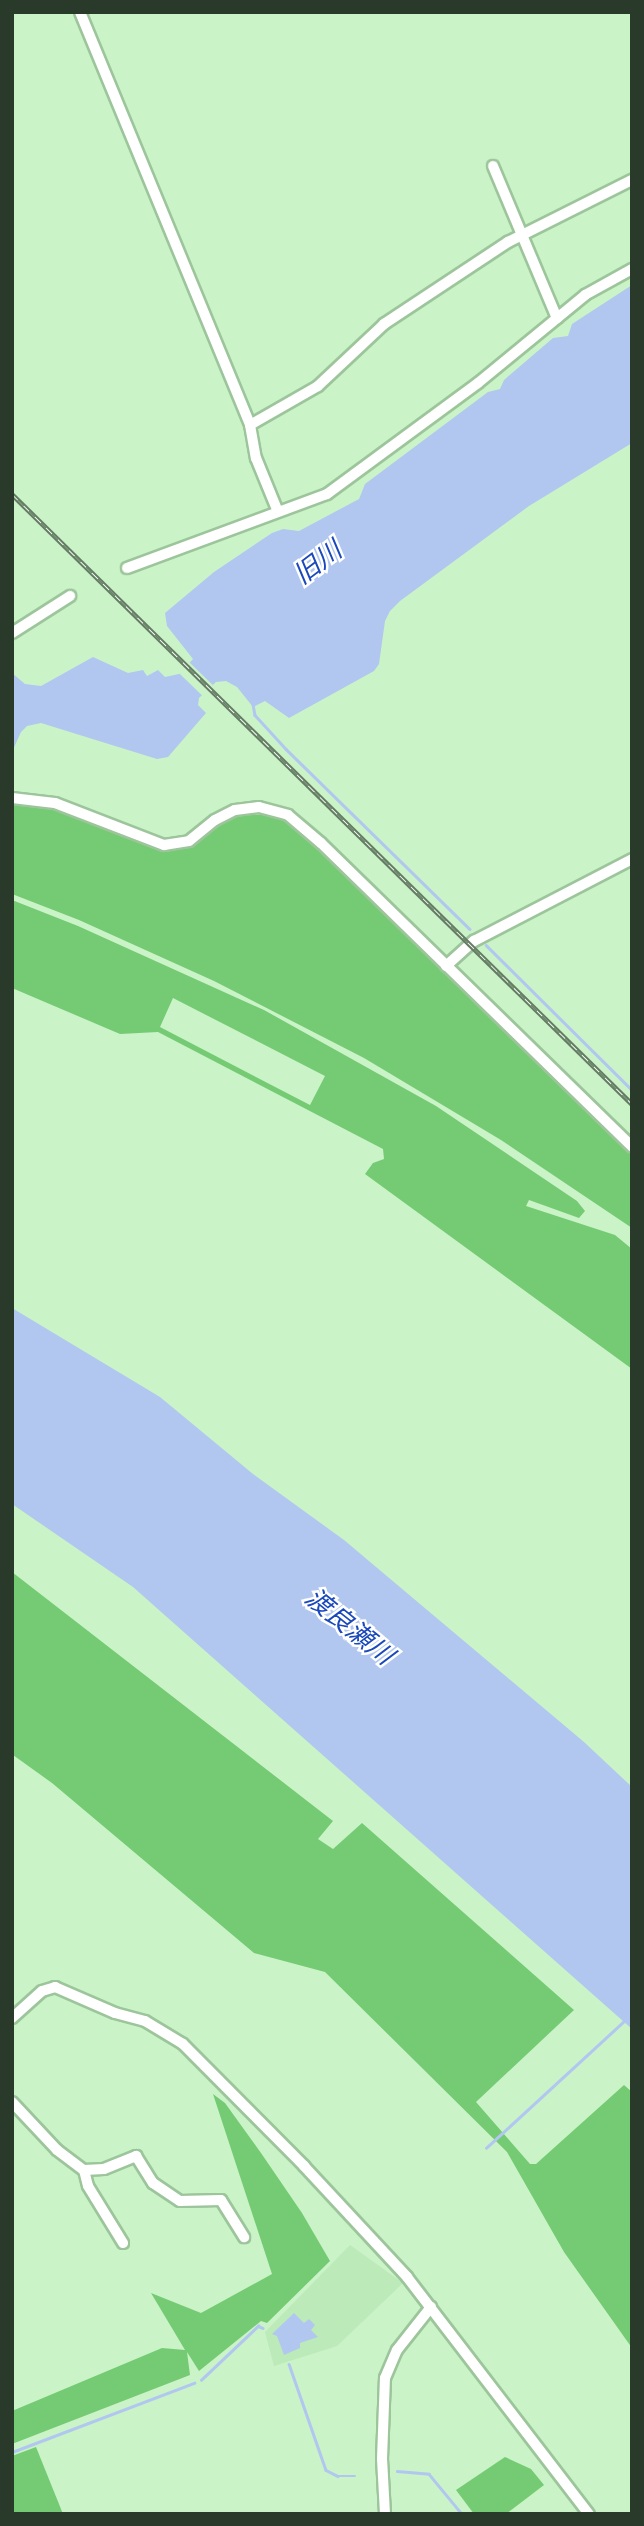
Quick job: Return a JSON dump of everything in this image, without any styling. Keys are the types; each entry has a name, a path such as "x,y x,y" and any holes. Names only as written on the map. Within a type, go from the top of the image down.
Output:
{"street":[{"path":"80,12 250,425 256,457 278,512"},
{"path":"493,166 557,318"},
{"path":"250,425 318,386 384,324 520,234 632,180"},
{"path":"127,568 327,494 478,383 585,295 632,269"},
{"path":"12,633 70,596"},
{"path":"12,798 55,803 164,845 189,841 215,820 235,810 259,807 279,811 321,843 632,1147"},
{"path":"446,966 474,941 632,859"},
{"path":"12,2017 42,1991 55,1987 115,2012 145,2021 171,2035 304,2166 431,2307 589,2514"},
{"path":"12,2102 57,2150 84,2170 89,2186 123,2243"},
{"path":"84,2170 104,2169 136,2157 153,2183 180,2201 221,2200 244,2237"},
{"path":"384,2514 382,2446 385,2378 397,2350 431,2307"}],"shaded area":[{"path":"350,2245 403,2283 337,2346 274,2366 265,2332"}],"green space":[{"path":"12,803 63,810 161,850 192,847 215,826 238,815 271,815 289,822 631,1151 632,1228 501,1140 364,1058 214,981 79,920 12,894"},
{"path":"12,900 78,926 264,1010 436,1106 577,1201 585,1211 579,1218 529,1200 526,1206 615,1235 632,1249 632,1369 365,1174 373,1163 384,1159 383,1149 158,1032 120,1034 12,988","holes":["173,998 325,1076 310,1105 160,1027"]},
{"path":"12,1572 333,1821 318,1839 333,1849 362,1823 574,2010 476,2102 530,2164 536,2164 624,2085 632,2092 632,2348 564,2252 507,2152 325,1972 254,1953 52,1783 13,1755"},
{"path":"213,2094 225,2103 261,2153 302,2213 330,2261 267,2323 261,2321 199,2371 187,2352 190,2375 12,2444 12,2411 162,2348 185,2350 151,2293 201,2313 272,2274"},
{"path":"36,2447 63,2514 12,2514 12,2456"},
{"path":"505,2457 531,2469 544,2485 506,2514 474,2514 456,2490"}],"water":[{"name":"旧川","path":"632,285 632,443 529,506 400,601 385,621 379,664 374,671 289,718 265,701 253,707 237,687 226,681 216,682 199,698 198,705 206,713 168,757 157,759 41,723 27,726 21,732 12,752 12,673 25,684 41,686 93,657 128,673 143,670 147,676 158,670 165,677 179,674 193,659 167,626 165,613 214,572 272,533 283,529 299,531 359,499 365,484 488,392 500,389 504,380 553,338 568,336 572,324"},
{"name":"渡良瀬川","path":"12,1308 160,1397 253,1474 344,1540 584,1742 632,1787 632,2029 133,1587 12,1504"},
{"path":"294,2313 304,2323 309,2319 315,2325 311,2330 318,2337 300,2343 300,2348 284,2355 277,2336 272,2334"}],"pier":[{"path":"188,661 215,687 204,697 178,672"}],"waterway":[{"path":"253,704 255,715 286,749 470,929"},
{"path":"486,945 632,1090"},
{"path":"486,2148 625,2020"},
{"path":"201,2380 258,2326 263,2328"},
{"path":"289,2364 326,2470 338,2476 355,2476"},
{"path":"12,2452 194,2383"},
{"path":"397,2471 429,2474 462,2514"}],"railway":[{"path":"12,494 632,1104"}]}
